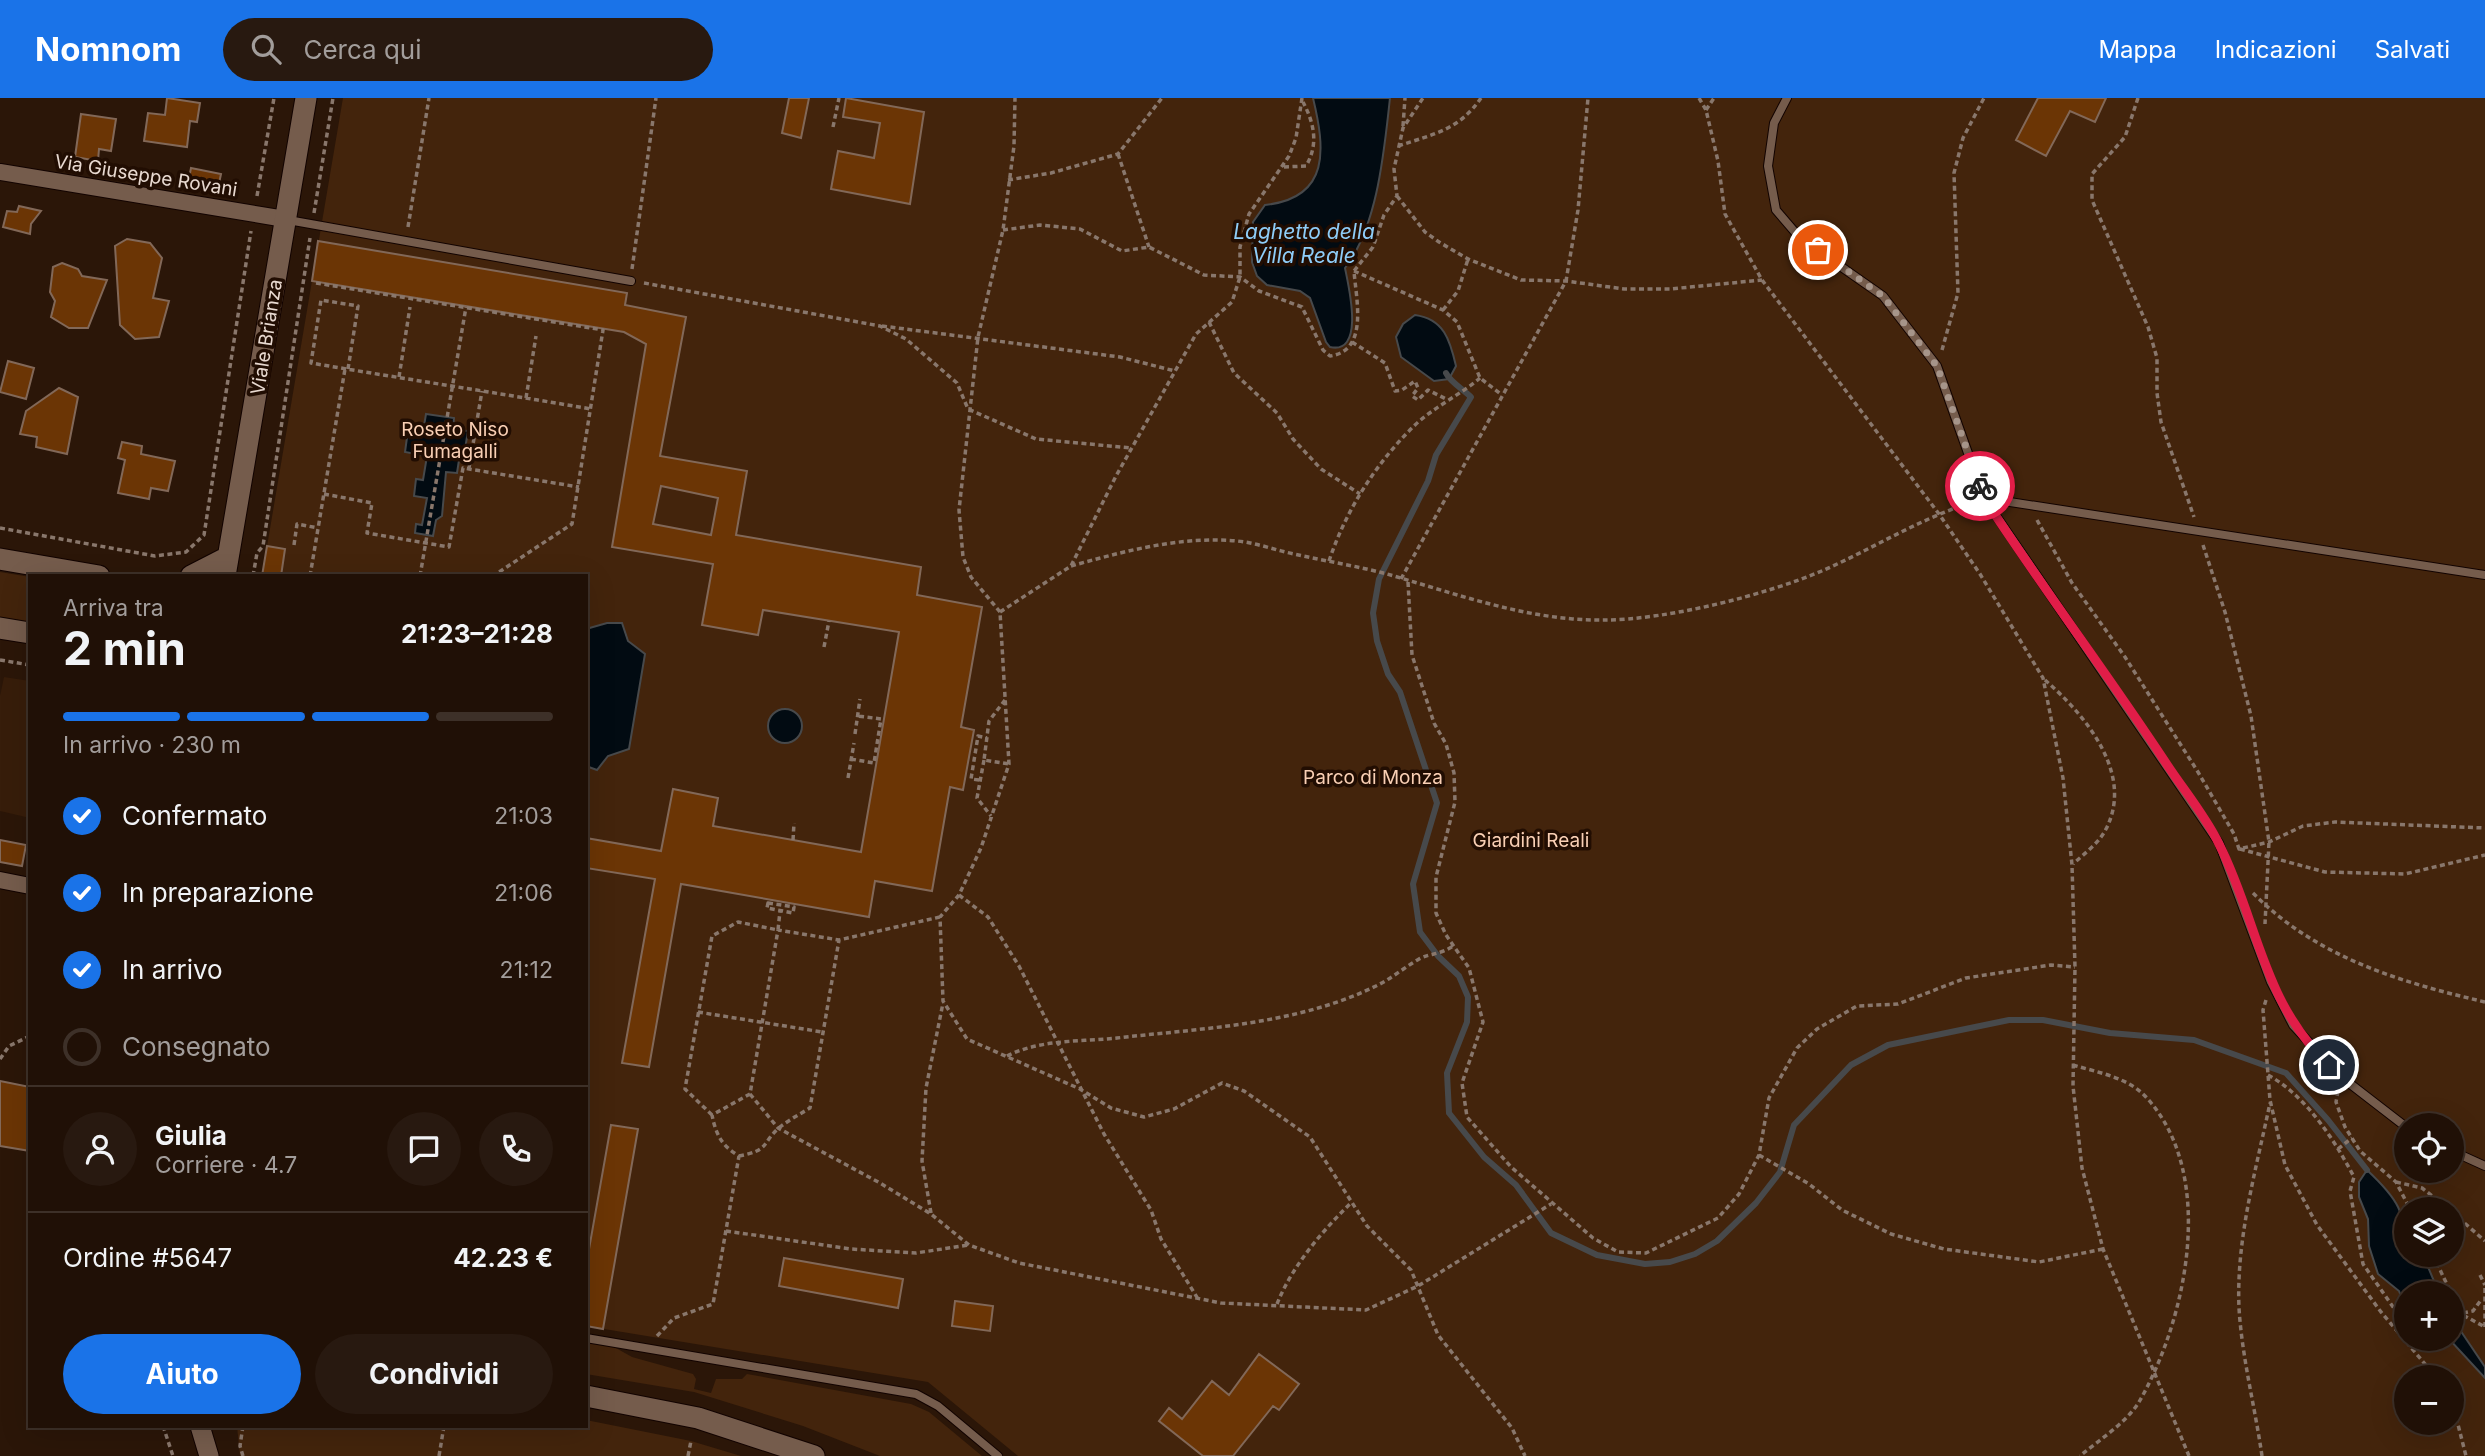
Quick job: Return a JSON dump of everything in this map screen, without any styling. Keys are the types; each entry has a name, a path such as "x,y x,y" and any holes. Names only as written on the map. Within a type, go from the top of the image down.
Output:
{"main road":[{"name":"Viale Brianza","path":"227,566 306,98"},
{"path":"0,559 87,574"},
{"path":"198,574 227,566"},
{"path":"0,628 28,633"},
{"path":"588,1396 698,1418 814,1456"}],"street":[{"name":"Via Giuseppe Rovani","path":"0,172 285,219"},
{"path":"0,880 28,886"}],"lane":[{"path":"1787,98 1774,123 1768,166 1776,210 1800,238 1883,296 1937,366 1984,498 2219,843 2271,982 2293,1025 2340,1076 2394,1118"},
{"path":"285,219 631,281"},
{"path":"1984,498 2485,575"},
{"path":"2464,1156 2485,1166"},
{"path":"588,1338 916,1394 937,1406 998,1456"}],"path":[{"path":"0,528 156,556 186,552 204,535 274,98"},
{"path":"253,574 257,553 263,546 333,98"},
{"path":"407,242 429,98"},
{"path":"656,98 631,281 880,326 1120,357 1175,370"},
{"path":"833,127 839,98"},
{"path":"839,940 810,1108 778,1128 769,1143 755,1153 739,1156 725,1147 715,1131 712,1115 685,1089 712,936 738,922 839,940 940,917 959,895 981,848 1009,764 1000,612 971,577 961,545 959,510 978,337 1003,230 1014,146 1015,98"},
{"path":"1008,180 1051,173 1118,154 1162,98"},
{"path":"1405,98 1403,128 1394,169 1397,196 1424,232 1468,259 1521,280 1566,281 1624,289 1670,289 1762,280"},
{"path":"1403,128 1423,98"},
{"path":"1398,145 1446,131 1468,117 1481,98"},
{"path":"1401,579 1566,281 1578,210 1588,98"},
{"path":"1699,98 1706,110 1718,161 1725,214 1762,280 1939,514 1980,573 2043,678 2076,706 2093,730 2110,773 2114,809 2106,830 2071,865"},
{"path":"1706,110 1714,98"},
{"path":"1937,366 1958,293 1954,173 1963,138 1984,98"},
{"path":"2138,98 2125,137 2092,174 2092,200 2148,327 2157,358 2157,393 2161,422 2225,612 2251,716 2269,842 2266,904"},
{"path":"1284,167 1306,166 1313,154 1314,123 1302,99"},
{"path":"1071,566 1131,448 1196,334 1232,302 1240,277 1240,247 1249,214 1284,167 1296,138 1302,99"},
{"path":"1118,154 1149,247"},
{"path":"1003,230 1040,225 1080,229 1122,251 1149,247 1204,275 1240,277 1259,291 1302,307 1323,350 1329,356 1346,350 1352,342 1358,316 1354,271 1373,247 1384,215 1397,196"},
{"path":"1443,310 1458,291 1468,259"},
{"path":"1354,271 1443,310 1457,322 1480,378 1502,395"},
{"path":"316,283 603,330 572,524 496,574"},
{"path":"310,574 324,494 347,369 358,306 321,300 312,363 347,369 399,377 592,409"},
{"path":"420,574 466,306"},
{"path":"399,377 410,307"},
{"path":"1209,322 1234,373 1277,413 1293,439 1321,469 1360,494"},
{"path":"880,326 906,340 957,383 968,409 1036,439 1131,448"},
{"path":"526,398 536,336"},
{"path":"1352,342 1385,363 1395,391 1402,390 1415,381 1418,388 1412,396 1418,400 1428,390 1448,400"},
{"path":"1329,561 1343,522 1360,494 1416,424 1480,378"},
{"path":"469,469 482,391"},
{"path":"324,494 372,503 367,533 449,547 463,468 579,487"},
{"path":"1000,612 1071,566 1131,549 1237,541 1377,572 1472,601 1533,613 1603,621 1666,614 1750,594 1821,571 1939,514 1968,503"},
{"path":"2030,505 2046,542 2071,583 2125,657 2198,772 2234,834 2239,849"},
{"path":"294,545 297,524 318,528"},
{"path":"1408,582 1412,655 1434,723 1446,744 1454,773 1455,803 1436,877 1436,914 1453,946 1469,968 1482,1022 1462,1083 1467,1117 1549,1205 1593,1238 1618,1252 1646,1253 1718,1218 1739,1194 1759,1155 1769,1098 1797,1048 1817,1029 1857,1006 1898,1004 1966,978 2051,965 2075,967"},
{"path":"824,647 829,621"},
{"path":"0,660 28,665"},
{"path":"2043,678 2062,766 2071,865 2075,967 2072,1065 2082,1168 2103,1249 2189,1456"},
{"path":"855,734 860,699"},
{"path":"991,816 977,798 989,721 1005,700"},
{"path":"851,759 874,762 879,743 881,719 858,716"},
{"path":"980,780 971,779 972,757 978,736 987,738"},
{"path":"848,778 854,743"},
{"path":"984,760 1009,764"},
{"path":"2239,849 2269,842 2303,827 2334,822 2485,828"},
{"path":"793,840 794,823"},
{"path":"2219,843 2325,872 2405,874 2485,855"},
{"path":"2229,869 2266,904 2324,949 2426,989 2485,1002"},
{"path":"959,895 988,917 1019,966 1080,1089 1151,1210 1161,1239 1198,1299"},
{"path":"781,906 750,1094 778,1128 931,1214 969,1245 1019,1263 1198,1299 1366,1310 1418,1286 1549,1205"},
{"path":"931,1214 922,1161 926,1088 943,1001 940,917"},
{"path":"1007,1057 1021,1049 1057,1043 1274,1019 1310,1011 1378,985 1422,957 1438,956 1453,946"},
{"path":"2271,982 2263,1010 2266,1058 2270,1100 2285,1166 2317,1224 2381,1312 2394,1325"},
{"path":"943,1001 967,1039 1080,1089 1111,1108 1144,1117 1174,1110 1223,1083 1244,1091 1310,1137 1367,1226 1411,1270 1438,1335 1512,1428 1525,1456"},
{"path":"698,1012 822,1032"},
{"path":"0,1059 9,1046 28,1037"},
{"path":"2072,1065 2119,1079 2145,1095 2171,1135 2182,1166 2189,1216 2187,1262 2180,1295 2154,1369 2138,1404 2081,1456"},
{"path":"2268,1072 2285,1084 2340,1148 2354,1177 2350,1191 2363,1264 2394,1308"},
{"path":"2340,1076 2336,1102 2352,1138 2360,1151 2394,1180"},
{"path":"712,1115 750,1094"},
{"path":"2262,1456 2252,1391 2242,1349 2239,1305 2245,1214 2270,1100"},
{"path":"2340,1148 2352,1138"},
{"path":"1759,1155 1809,1184 1842,1210 1891,1234 1944,1249 2039,1262 2103,1249"},
{"path":"654,1348 656,1338 665,1324 688,1312 713,1304 739,1156"},
{"path":"2400,1183 2422,1188 2433,1197"},
{"path":"1277,1304 1283,1290 1327,1226 1352,1201"},
{"path":"2464,1223 2485,1241"},
{"path":"726,1231 851,1248 903,1252 969,1245"},
{"path":"2480,1275 2485,1287 2485,1327"},
{"path":"2464,1313 2473,1311 2483,1299"},
{"path":"2464,1316 2485,1327"},
{"path":"2416,1351 2427,1365"},
{"path":"164,1428 173,1456"},
{"path":"243,1428 240,1446 243,1456"},
{"path":"439,1456 444,1428"},
{"path":"2461,1435 2466,1456"},
{"path":"688,1456 691,1441"}],"shaded area":[{"path":"4,677 28,681 28,818 0,811 0,696"}],"green space":[{"name":"Giardini Reali","path":"343,98 2485,98 2485,1456 1018,1456 928,1382 588,1326 588,574 262,574"},
{"path":"0,572 28,577 28,622 0,617"},
{"path":"588,1342 614,1347 632,1357 693,1374 696,1379 694,1389 711,1393 716,1379 742,1379 747,1374 911,1404 929,1412 982,1456 880,1456 803,1426 694,1392 588,1374"},
{"path":"588,1420 691,1441 741,1456 240,1456 237,1428 588,1428"}],"water":[{"name":"Laghetto della Villa Reale","path":"1313,98 1390,98 1378,187 1365,231 1345,268 1352,316 1348,340 1341,347 1330,347 1326,342 1310,298 1300,291 1267,285 1257,276 1252,262 1253,222 1265,205 1287,200 1302,192 1312,181 1318,168 1320,135"},
{"path":"1415,315 1433,321 1448,339 1456,366 1449,379 1434,381 1401,357 1396,337 1403,324"},
{"path":"426,414 454,418 453,429 468,431 463,461 459,460 457,473 446,472 442,516 436,520 433,536 415,533 416,524 422,525 427,498 414,496 416,479 423,480 427,456 405,452 408,430 423,432"},
{"path":"607,623 622,623 628,641 645,654 629,749 608,756 597,770 588,767 588,628"},
{"path":"785,709 797,714 802,726 797,738 785,743 773,738 768,726 773,714"},
{"path":"2367,1170 2394,1200 2394,1267 2428,1267 2434,1281 2394,1281 2394,1287 2378,1274 2369,1246 2368,1219 2359,1197 2359,1182"},
{"path":"2464,1336 2485,1367 2485,1378 2460,1351 2464,1351"}],"building":[{"path":"167,98 200,103 197,122 190,121 187,147 144,141 148,113 165,115"},
{"path":"789,98 809,98 801,138 782,133"},
{"path":"846,98 924,112 910,204 831,189 838,151 874,158 880,123 843,117"},
{"path":"2038,98 2106,98 2095,122 2070,111 2046,156 2016,140"},
{"path":"81,114 116,119 111,151 99,149 98,161 75,157"},
{"path":"191,168 221,174 217,193 187,188"},
{"path":"19,206 41,211 31,224 30,234 3,227 7,211 17,212"},
{"path":"127,239 150,243 162,258 153,298 169,301 159,337 135,339 120,325 115,246"},
{"path":"318,241 627,293 625,305 686,317 660,456 747,471 736,535 921,567 917,595 982,607 961,727 974,730 963,790 950,787 932,891 875,881 869,917 681,884 649,1067 622,1063 655,879 588,868 588,838 661,851 673,789 718,798 713,826 861,852 899,632 763,610 758,635 702,625 713,564 612,547 646,344 624,332 312,281","holes":["661,486 718,498 711,535 653,524"]},
{"path":"62,263 78,269 82,276 107,280 88,328 69,328 51,317 55,301 50,292 53,267"},
{"path":"8,361 34,368 26,399 0,392"},
{"path":"59,388 78,397 67,454 36,447 37,437 20,434 26,411"},
{"path":"122,442 142,446 141,454 175,461 168,491 151,488 149,499 118,493 125,460 118,458"},
{"path":"267,546 285,549 281,574 262,574"},
{"path":"0,840 26,845 22,866 0,862"},
{"path":"0,1081 28,1087 28,1151 0,1146"},
{"path":"611,1125 638,1129 603,1329 588,1326 588,1255"},
{"path":"784,1258 903,1279 898,1308 779,1286"},
{"path":"955,1301 993,1306 990,1331 952,1326"},
{"path":"1259,1354 1299,1384 1279,1410 1273,1406 1233,1456 1203,1456 1159,1421 1169,1408 1182,1419 1212,1381 1229,1395"}],"waterway":[{"path":"1446,373 1471,397 1436,455 1428,481 1379,579 1373,613 1377,641 1388,674 1400,692 1437,803 1413,884 1420,932 1438,956 1459,976 1468,997 1467,1022 1447,1073 1449,1113 1484,1157 1516,1185 1551,1233 1597,1255 1645,1264 1670,1262 1695,1254 1717,1241 1756,1203 1780,1172 1794,1125 1851,1065 1888,1045 2009,1020 2043,1020 2110,1033 2194,1040 2286,1073 2328,1120 2367,1170"}],"way so far":[{"path":"1818,250 1883,296 1937,366 1980,486"}],"route":[{"path":"1980,486 1984,498 2037,578 2131,711 2219,843 2271,982 2293,1025 2329,1065"}],"park label":[{"name":"Roseto Niso Fumagalli","path":"455,440"},
{"name":"Parco di Monza","path":"1373,777"}]}
